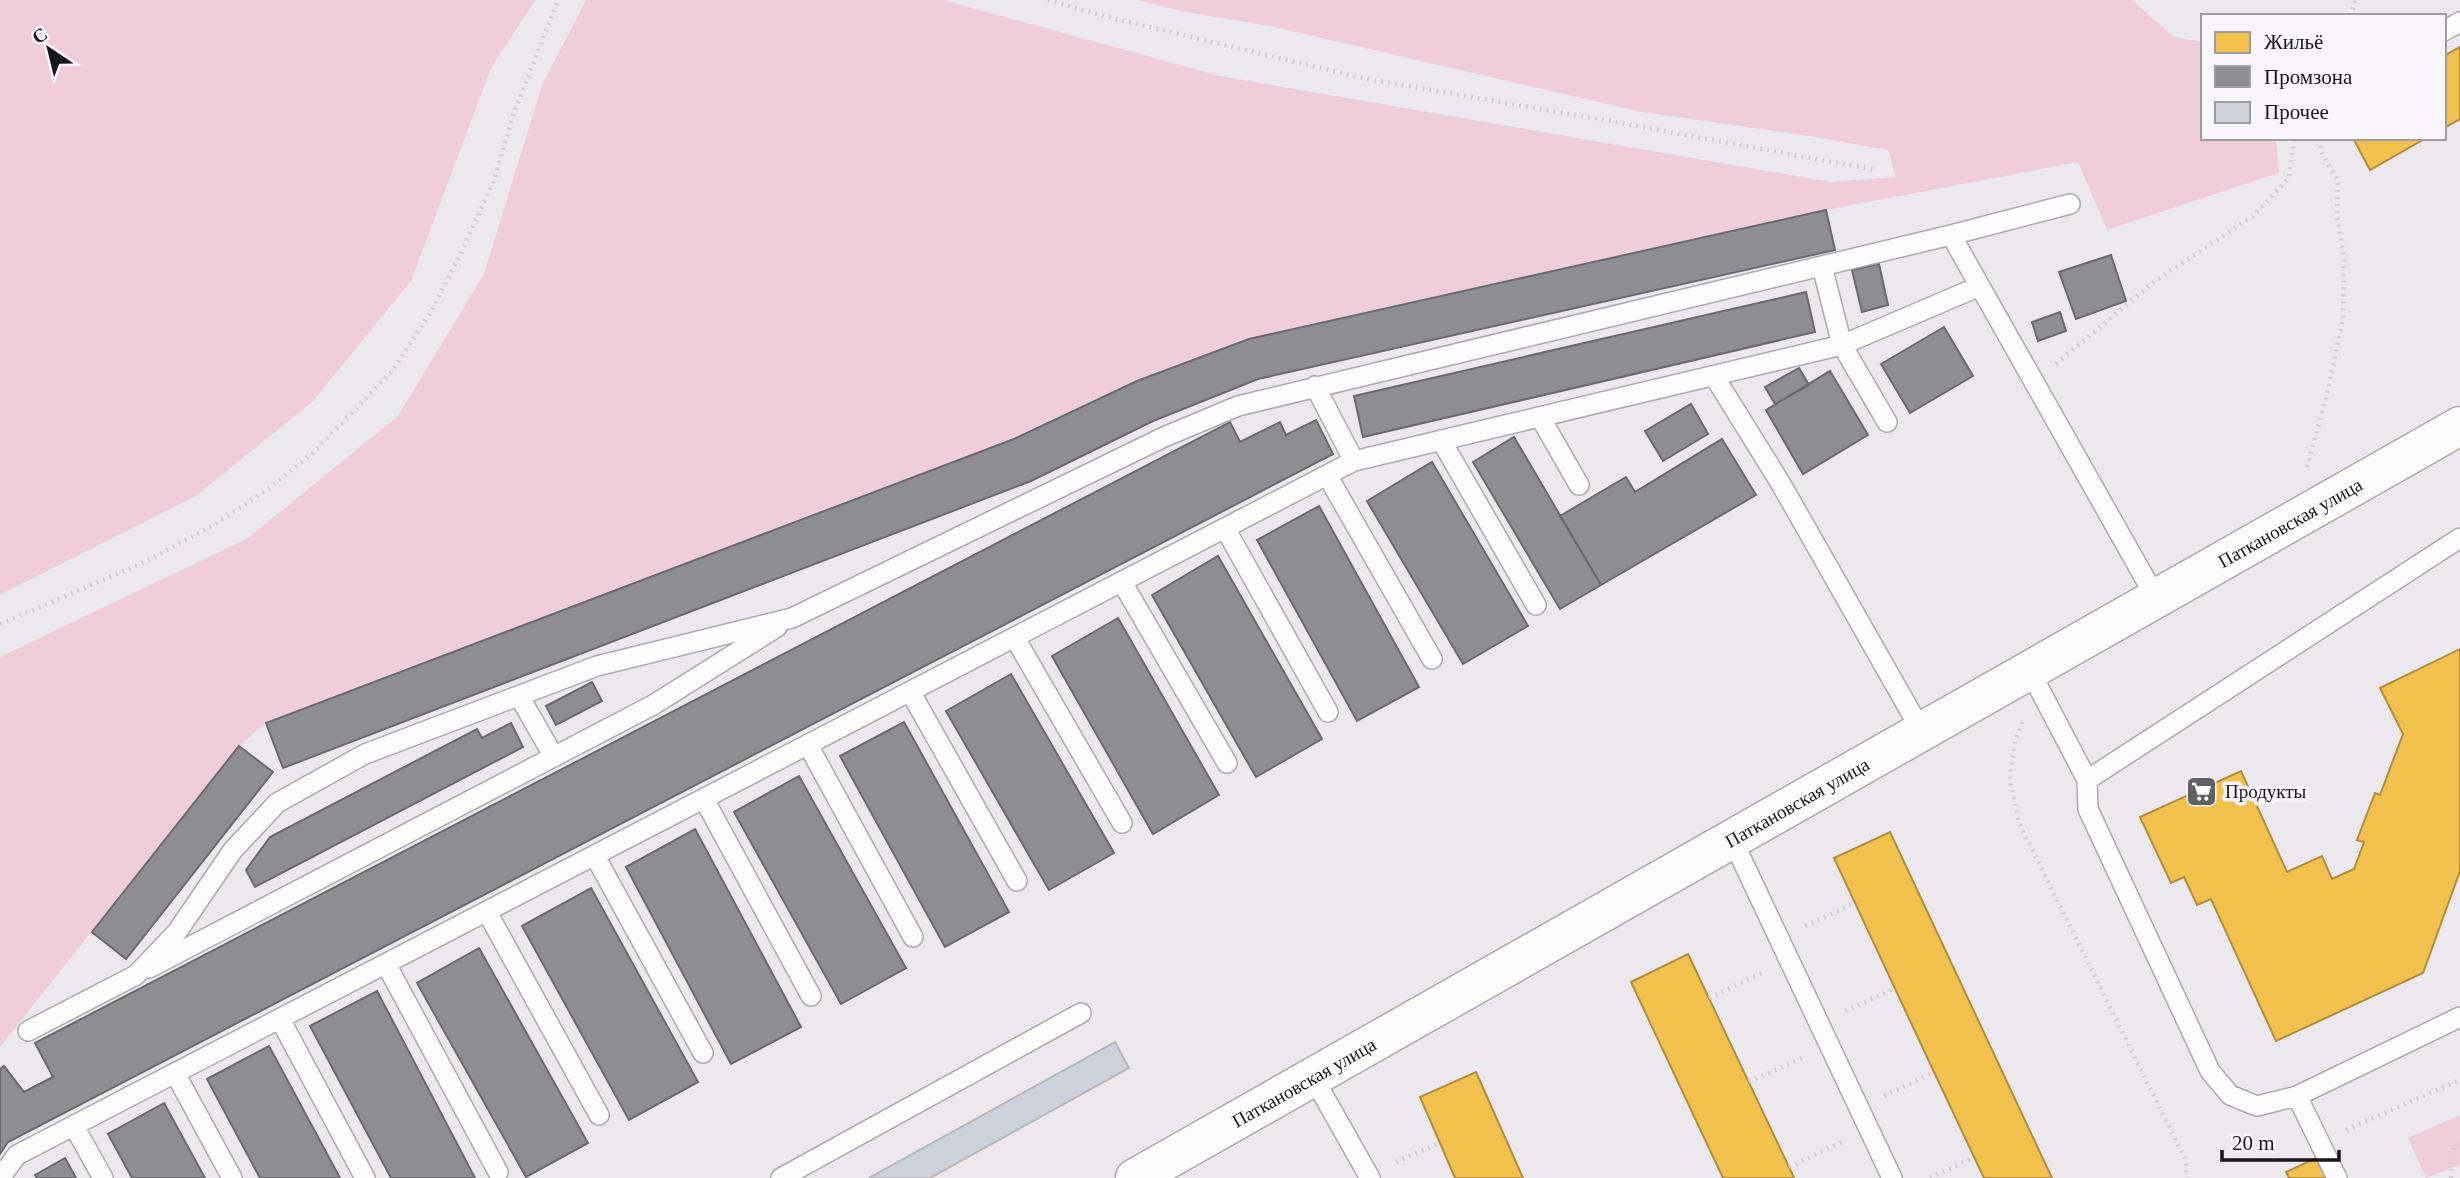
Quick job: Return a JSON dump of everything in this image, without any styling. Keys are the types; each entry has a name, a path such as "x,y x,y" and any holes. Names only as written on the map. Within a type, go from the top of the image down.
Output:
{"street":[{"name":"Паткановская улица","path":"1135,1178 2460,426"}],"lane":[{"path":"28,1031 653,705 792,618 1164,437 1238,406 2070,204"},
{"path":"1951,235 2156,598"},
{"path":"1822,266 1842,345 1886,422"},
{"path":"0,1178 17,1155 1354,461 1842,345 1980,286"},
{"path":"1714,376 1781,484 1922,732"},
{"path":"1315,386 1354,461"},
{"path":"1540,417 1579,485"},
{"path":"1441,440 1536,605"},
{"path":"1327,475 1432,659"},
{"path":"1225,528 1328,712"},
{"path":"2087,780 2460,538"},
{"path":"1122,582 1227,763"},
{"path":"136,975 177,932 233,850 277,803 365,754 597,666 792,618"},
{"path":"1015,638 1122,822"},
{"path":"2030,671 2087,780 2088,809 2210,1071 2230,1095 2257,1106 2297,1096 2460,1017"},
{"path":"911,692 1017,881"},
{"path":"519,696 554,757"},
{"path":"808,745 913,937"},
{"path":"704,799 811,996"},
{"path":"1733,841 1892,1178"},
{"path":"595,856 703,1053"},
{"path":"487,912 599,1115"},
{"path":"386,964 498,1172"},
{"path":"781,1178 1081,1013"},
{"path":"280,1019 365,1178"},
{"path":"175,1073 232,1178"},
{"path":"1313,1077 1369,1176"},
{"path":"2297,1096 2337,1178"},
{"path":"74,1126 103,1178"}],"path":[{"path":"0,624 145,562 222,519 271,487 316,450 393,370 430,313 493,183 514,113 558,0"},
{"path":"1048,0 1362,78 1876,170"},
{"path":"2035,382 2154,282 2253,216 2289,178 2294,140"},
{"path":"2288,524 2327,394 2343,318 2344,258 2337,215 2338,181 2321,152 2320,140"},
{"path":"2025,715 2014,746 2010,780 2019,822 2186,1161 2187,1178"},
{"path":"1779,939 1855,903"},
{"path":"1709,998 1790,960"},
{"path":"1819,1023 1895,988"},
{"path":"1749,1082 1829,1045"},
{"path":"1859,1108 1934,1072"},
{"path":"2319,1142 2460,1080"},
{"path":"1789,1167 1869,1129"},
{"path":"1369,1176 1440,1143"},
{"path":"2451,1178 2453,1147 2460,1144"},
{"path":"1930,1178 1974,1157"}],"shaded area":[{"path":"0,0 535,0 491,68 411,281 313,401 196,496 0,595"},
{"path":"586,0 943,0 1220,76 1831,182 1896,177 1888,150 1642,112 1270,26 1186,12 1138,0 2132,0 2174,37 2201,42 2201,140 2276,140 2279,173 2107,230 2078,162 1826,210 1249,339 1137,381 1014,439 266,723 239,746 0,1047 0,657 248,538 398,416 484,274 542,85"},
{"path":"2460,1115 2460,1165 2426,1178 2408,1138"}],"building: Жильё":[{"path":"2460,47 2460,119 2446,127 2446,55"},
{"path":"2354,140 2422,140 2370,170"},
{"path":"2460,649 2460,871 2423,973 2276,1041 2211,899 2197,905 2184,877 2171,883 2140,817 2241,771 2287,872 2322,856 2332,879 2354,869 2364,842 2357,840 2375,793 2380,795 2403,734 2380,688"},
{"path":"1890,832 2052,1178 1984,1178 1934,1072 1834,858"},
{"path":"1688,954 1794,1178 1723,1178 1631,982"},
{"path":"1476,1072 1523,1178 1455,1178 1420,1097"},
{"path":"2316,1158 2326,1178 2289,1178 2286,1172"}],"building: Промзона":[{"path":"1826,210 1835,250 1258,379 1153,421 1031,481 283,768 266,723 1014,439 1137,381 1249,339"},
{"path":"2111,255 2126,301 2076,319 2059,272"},
{"path":"1879,264 1888,305 1862,312 1852,270"},
{"path":"1806,292 1815,332 1363,437 1354,396"},
{"path":"2060,312 2066,331 2038,341 2032,322"},
{"path":"1944,327 1973,376 1910,413 1881,364"},
{"path":"1799,368 1809,385 1775,404 1765,387"},
{"path":"1830,371 1868,435 1803,474 1766,410"},
{"path":"1691,404 1708,434 1663,461 1645,431"},
{"path":"1316,420 1333,454 8,1142 0,1154 0,1069 4,1066 24,1092 53,1077 35,1043 1230,422 1240,442 1280,422 1286,435"},
{"path":"1514,437 1601,585 1560,609 1473,462"},
{"path":"1722,439 1756,495 1601,585 1560,516 1626,477 1635,492"},
{"path":"1432,462 1528,626 1463,664 1367,501"},
{"path":"1319,506 1419,687 1357,721 1257,540"},
{"path":"1218,556 1322,739 1256,777 1152,595"},
{"path":"1118,618 1219,795 1153,834 1052,656"},
{"path":"1011,674 1114,853 1049,890 946,711"},
{"path":"592,682 602,701 556,725 546,706"},
{"path":"904,722 1009,912 945,947 840,756"},
{"path":"511,723 523,747 255,887 246,870 270,837 477,729 482,738"},
{"path":"239,746 273,772 126,959 92,932"},
{"path":"799,776 906,968 841,1004 734,812"},
{"path":"695,829 801,1027 731,1064 626,867"},
{"path":"591,888 698,1082 629,1120 522,926"},
{"path":"479,948 588,1143 526,1177 417,983"},
{"path":"377,991 475,1178 391,1178 310,1026"},
{"path":"269,1046 340,1178 260,1178 207,1079"},
{"path":"164,1103 205,1178 132,1178 108,1134"},
{"path":"65,1158 76,1178 37,1178 35,1175"}],"building: Прочее":[{"path":"1115,1042 1129,1068 930,1178 869,1178"}],"place":[{"name":"Продукты","path":"2202,791"}]}
